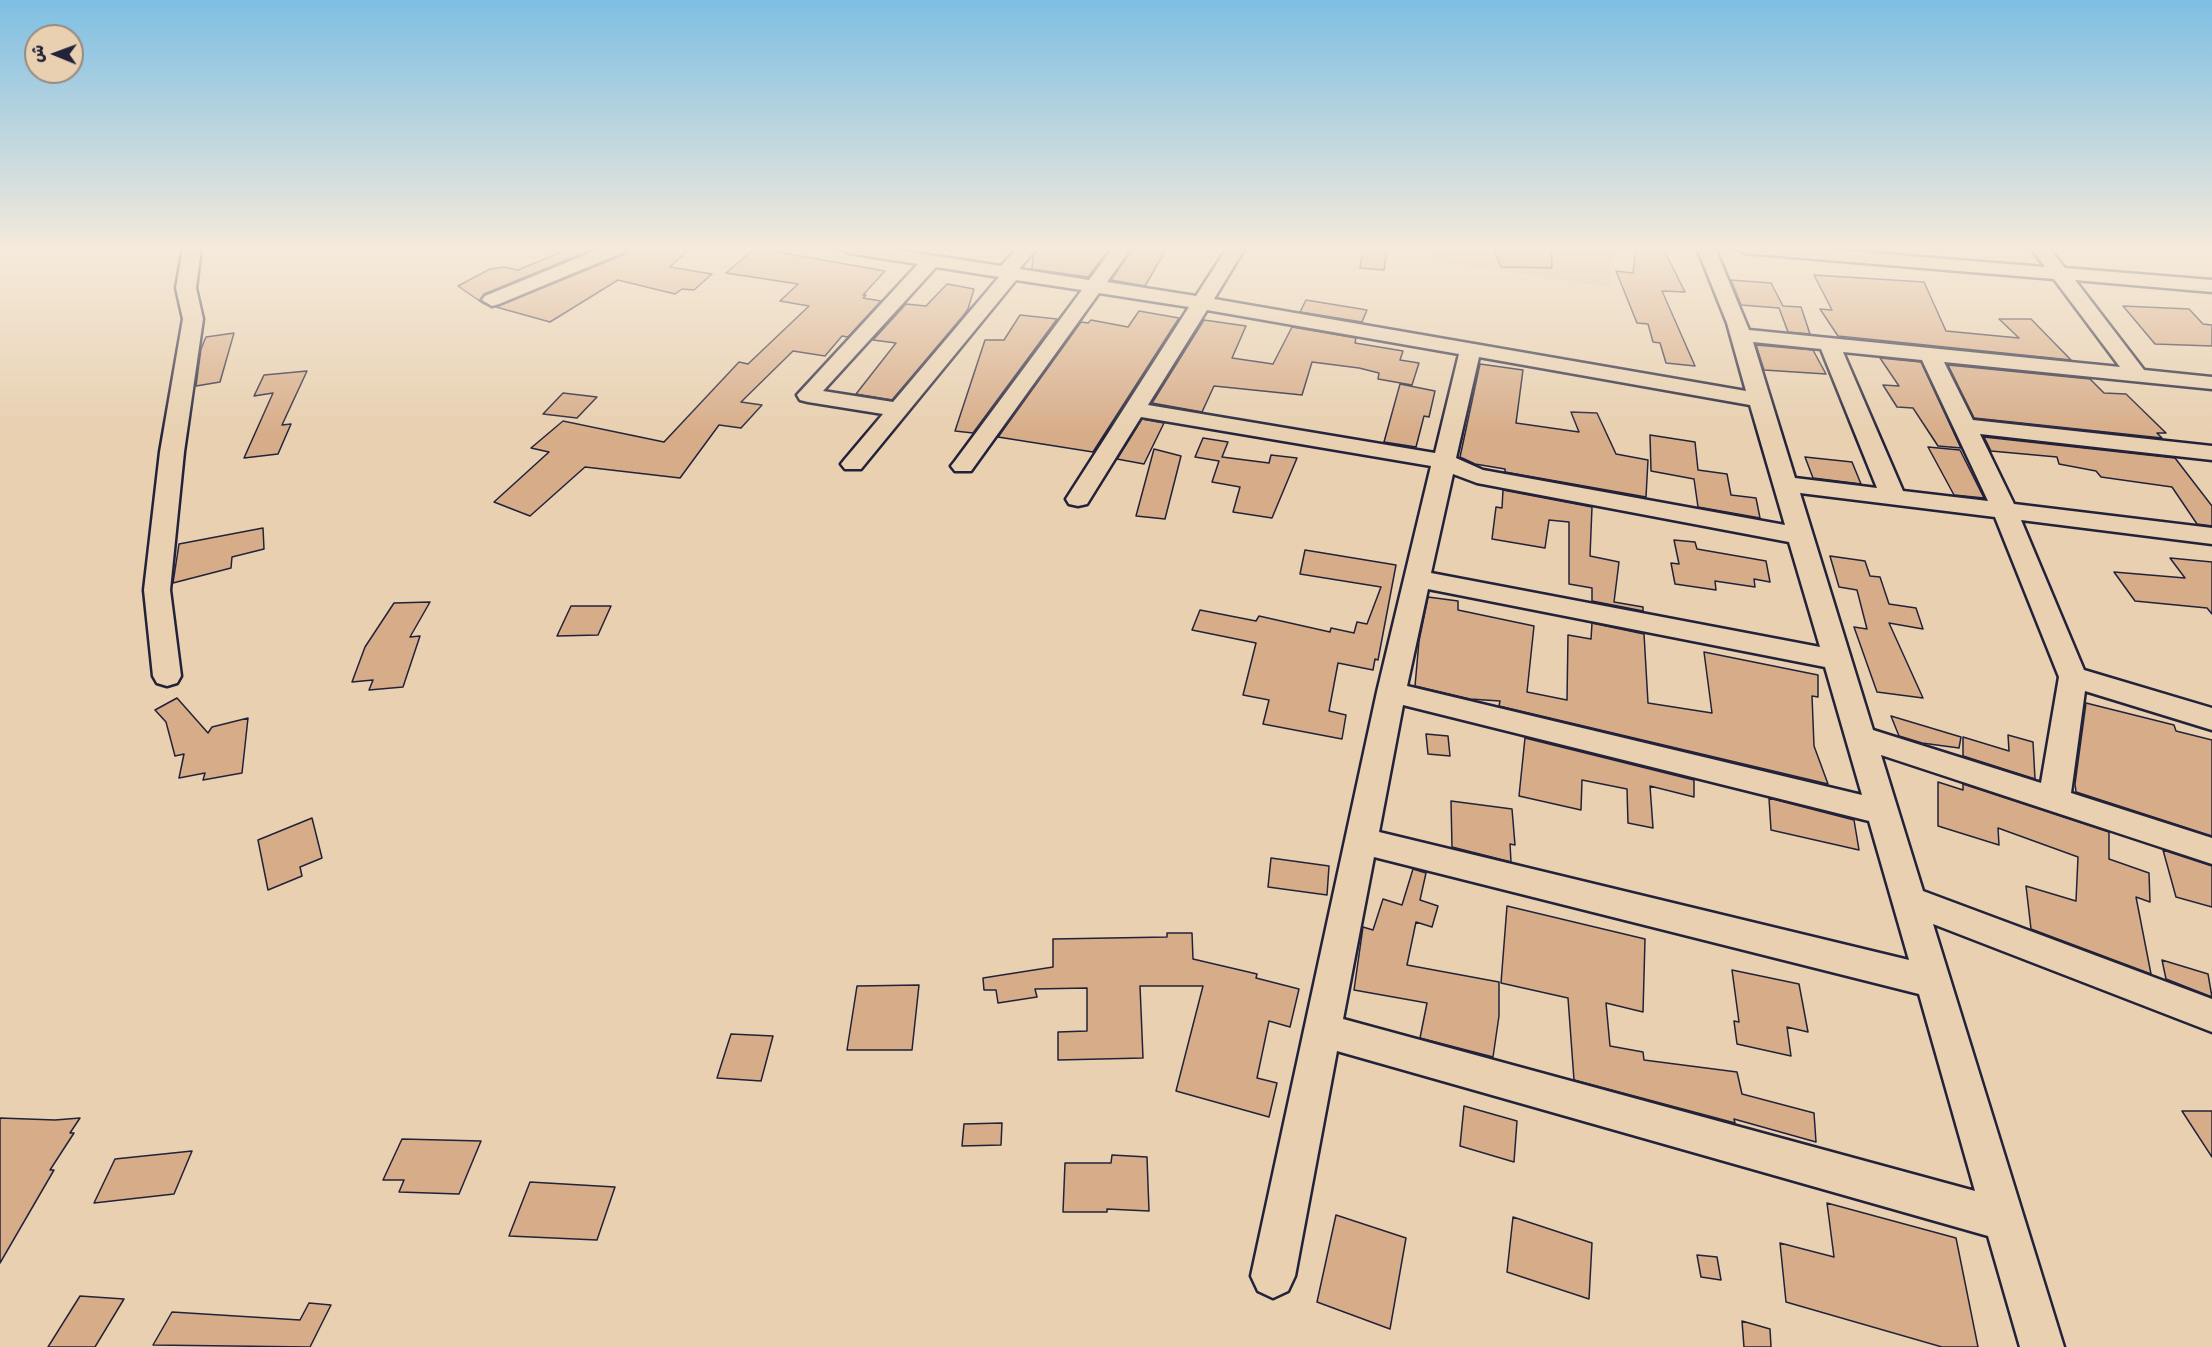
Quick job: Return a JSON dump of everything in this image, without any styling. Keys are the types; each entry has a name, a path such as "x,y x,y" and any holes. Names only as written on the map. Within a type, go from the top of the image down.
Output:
{"street":[{"path":"167,676 157,590 170,463 193,319 191,311"},
{"path":"874,311 808,395 898,410"},
{"path":"853,464 978,311"},
{"path":"963,466 1074,311"},
{"path":"1078,499 1198,311"},
{"path":"1248,311 1760,400"},
{"path":"1731,311 1760,400 2042,1347"},
{"path":"2089,311 2137,375"},
{"path":"1740,335 2137,375 2208,387"},
{"path":"1829,344 1893,497"},
{"path":"1273,1276 1391,692 1470,350"},
{"path":"1930,354 2005,511 2073,677 2054,800"},
{"path":"1136,409 1443,461 1477,476 1800,536"},
{"path":"1964,426 2212,453"},
{"path":"1785,484 2212,536"},
{"path":"1417,579 1838,660"},
{"path":"2073,677 2212,719"},
{"path":"1391,692 1882,812"},
{"path":"1860,737 2212,851"},
{"path":"1361,841 1934,982"},
{"path":"1909,900 2212,1016"},
{"path":"1323,1030 2004,1220"}],"building":[{"path":"510,311 568,311 550,322"},
{"path":"804,311 872,311 848,337 842,336 825,356 793,351 741,402 762,405 741,428 719,425 680,478 585,467 530,516 494,502 549,452 531,448 563,421 664,442 739,362 748,364"},
{"path":"900,311 967,311 892,400 856,394 896,343 873,340"},
{"path":"1139,311 1179,318 1093,452 998,437 1081,322 1088,323 1091,320 1128,327"},
{"path":"1301,311 1367,311 1362,322"},
{"path":"1632,311 1671,311 1695,366 1666,363 1660,343 1653,342 1648,324 1637,323"},
{"path":"1780,311 1802,311 1810,334 1788,332"},
{"path":"1821,311 1937,311 1946,331 2019,338 1999,319 2031,319 2071,360 1838,336"},
{"path":"2127,311 2191,311 2203,324 2212,325 2212,346 2155,344"},
{"path":"1020,315 1057,319 973,433 955,431 985,340 1004,340"},
{"path":"1204,320 1246,326 1232,358 1273,364 1292,327 1356,338 1355,343 1403,351 1400,360 1419,363 1412,385 1378,379 1379,373 1359,368 1312,362 1302,395 1214,386 1202,412 1152,403"},
{"path":"234,333 220,382 196,386 201,349 206,337"},
{"path":"1756,345 1813,350 1826,374 1764,370"},
{"path":"1880,358 1921,362 1961,448 1938,446 1913,408 1897,407 1883,385 1899,386"},
{"path":"1480,364 1523,370 1516,423 1579,432 1571,412 1597,413 1616,454 1648,460 1646,497 1505,472 1505,469 1475,464 1460,457"},
{"path":"1948,365 2090,379 2104,393 2126,394 2166,433 2157,433 2162,438 1974,418"},
{"path":"307,371 282,425 291,424 278,454 244,458 273,393 254,396 264,375"},
{"path":"1400,384 1435,391 1429,417 1424,416 1416,447 1384,442"},
{"path":"563,393 597,397 577,418 543,414"},
{"path":"1142,419 1164,423 1144,464 1117,459"},
{"path":"1650,435 1695,442 1698,470 1727,474 1731,495 1756,498 1760,518 1698,507 1694,479 1651,471"},
{"path":"1984,437 2175,458 2212,506 2212,526 2197,524 2172,487 2101,477 2096,471 2059,464 2057,457 1991,451"},
{"path":"1203,438 1228,442 1222,457 1269,463 1271,455 1297,458 1272,518 1233,512 1240,487 1212,482 1219,461 1195,457"},
{"path":"1928,447 1960,450 1984,498 1954,495"},
{"path":"1154,449 1181,456 1165,519 1136,516"},
{"path":"1805,457 1852,462 1861,484 1813,478"},
{"path":"1503,490 1592,507 1590,556 1619,562 1614,602 1643,607 1643,611 1592,601 1592,588 1569,584 1569,522 1549,520 1545,548 1492,539 1496,507 1502,508"},
{"path":"263,528 264,549 232,557 231,568 173,583 179,544"},
{"path":"1674,540 1695,542 1697,549 1766,561 1770,582 1754,579 1755,587 1715,581 1716,590 1675,584 1671,563 1679,564"},
{"path":"1305,550 1396,565 1378,660 1375,659 1373,670 1338,663 1329,711 1346,715 1342,739 1263,724 1269,700 1243,695 1256,643 1192,630 1200,610 1256,621 1259,616 1330,632 1331,628 1354,633 1357,622 1367,624 1381,587 1300,574"},
{"path":"1830,556 1865,561 1870,576 1880,577 1889,604 1916,608 1923,629 1889,623 1923,698 1877,692 1854,627 1867,629 1857,590 1839,587"},
{"path":"2170,558 2212,562 2212,614 2207,608 2135,601 2114,572 2185,578"},
{"path":"1428,597 1458,601 1458,610 1534,626 1527,692 1567,700 1568,635 1591,639 1592,623 1644,634 1648,703 1712,713 1704,652 1818,675 1818,697 1812,696 1814,746 1828,784 1499,706 1500,701 1470,699 1415,686 1419,641"},
{"path":"430,602 410,637 420,636 403,687 369,690 373,680 352,682 365,647 394,603"},
{"path":"571,606 611,606 598,635 557,636"},
{"path":"177,698 208,733 212,727 248,718 242,773 203,780 205,773 179,778 184,754 175,756 166,722 155,710"},
{"path":"2086,703 2174,725 2176,731 2212,740 2212,836 2076,792 2075,784"},
{"path":"1891,716 1961,737 1959,748 1922,743 1899,736"},
{"path":"1426,734 1448,736 1450,756 1428,754"},
{"path":"2008,735 2033,742 2035,779 1963,756 1963,737 2009,751"},
{"path":"1525,738 1694,780 1694,797 1650,786 1653,828 1628,823 1627,789 1582,780 1581,810 1519,796"},
{"path":"1938,782 1963,790 1963,784 2109,832 2109,859 2149,873 2150,902 2136,897 2151,974 2031,929 2026,886 2076,901 2078,857 1998,828 1999,845 1938,826"},
{"path":"1769,798 1854,820 1859,850 1771,830"},
{"path":"1451,801 1512,809 1515,845 1510,844 1511,862 1452,847"},
{"path":"312,818 322,858 300,867 302,876 268,890 258,840"},
{"path":"2163,850 2212,866 2212,907 2176,897"},
{"path":"1271,858 1329,866 1327,895 1268,887"},
{"path":"1413,869 1426,873 1420,900 1438,906 1432,927 1416,922 1407,965 1499,982 1499,1016 1493,1057 1420,1038 1427,1003 1354,990 1363,927 1373,930 1383,899 1402,905"},
{"path":"1507,906 1645,939 1643,1012 1606,1003 1610,1046 1643,1052 1644,1060 1737,1072 1742,1094 1814,1113 1816,1142 1734,1119 1735,1123 1574,1080 1568,998 1501,983"},
{"path":"1167,933 1192,933 1193,959 1257,974 1256,978 1299,989 1290,1027 1269,1021 1257,1078 1277,1083 1269,1117 1176,1091 1203,986 1140,986 1143,1058 1058,1060 1058,1032 1087,1031 1087,988 1035,989 1037,997 998,1003 996,990 984,990 983,978 1053,967 1053,939 1167,937"},
{"path":"2162,960 2208,974 2212,997 2166,979"},
{"path":"1732,970 1799,984 1808,1032 1787,1027 1791,1056 1737,1044 1734,1021 1739,1022"},
{"path":"919,985 912,1050 847,1050 857,986"},
{"path":"731,1034 773,1036 761,1081 717,1078"},
{"path":"1464,1106 1517,1121 1514,1162 1460,1146"},
{"path":"2182,1111 2212,1111 2212,1157"},
{"path":"0,1118 55,1120 80,1118 70,1133 74,1133 50,1170 54,1170 0,1263"},
{"path":"1002,1123 1001,1145 962,1146 964,1124"},
{"path":"402,1139 481,1141 459,1194 399,1192 404,1180 383,1180"},
{"path":"192,1151 174,1194 94,1203 115,1159"},
{"path":"1112,1155 1147,1157 1149,1211 1107,1209 1107,1212 1063,1212 1065,1163 1111,1163"},
{"path":"530,1182 615,1187 597,1240 509,1236"},
{"path":"1827,1203 1956,1238 1978,1347 1942,1347 1786,1302 1780,1243 1834,1257"},
{"path":"1336,1215 1406,1238 1390,1329 1317,1302"},
{"path":"1513,1217 1592,1243 1589,1299 1507,1272"},
{"path":"1697,1255 1717,1257 1721,1280 1701,1277"},
{"path":"80,1296 124,1299 95,1347 48,1347"},
{"path":"309,1303 331,1305 310,1347 153,1345 172,1312 300,1320"},
{"path":"1742,1321 1770,1329 1771,1347 1744,1347"}]}
